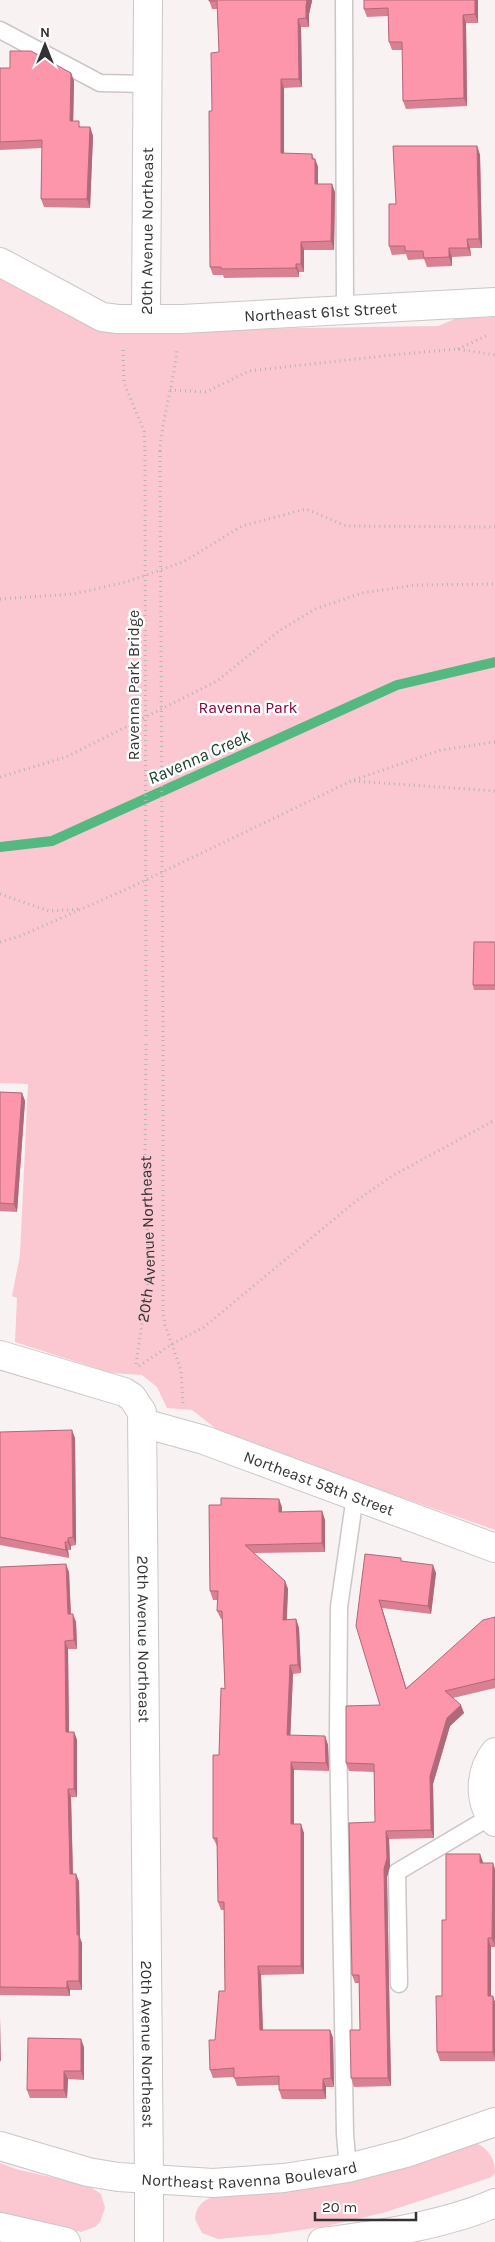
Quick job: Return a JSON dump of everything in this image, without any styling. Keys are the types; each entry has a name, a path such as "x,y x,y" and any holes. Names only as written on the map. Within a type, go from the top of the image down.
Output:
{"street":[{"name":"20th Avenue Northeast","path":"146,319 148,0"},
{"name":"Northeast 61st Street","path":"0,262 102,316 146,319 345,312 495,302"},
{"name":"20th Avenue Northeast","path":"0,1355 124,1392 132,1397 142,1412 150,2242"},
{"name":"Northeast 58th Street","path":"143,1423 204,1440 495,1548"},
{"path":"493,1819 483,1799 482,1780 488,1762 495,1752"},
{"name":"Northeast Ravenna Boulevard","path":"0,2146 88,2172 149,2179 222,2182 284,2178 348,2168 406,2153 495,2122"},
{"path":"322,2242 415,2226 478,2210 495,2203"},
{"path":"0,2227 66,2242"}],"lane":[{"path":"344,0 345,312"},
{"path":"0,30 100,83 148,84"},
{"path":"348,2168 345,2134 338,1752 339,1626 346,1551 355,1496"},
{"path":"399,1984 397,1872 493,1819"}],"path":[{"name":"20th Avenue Northeast","path":"145,450 144,431 128,395 123,367 123,343 146,319"},
{"path":"457,349 495,332"},
{"path":"177,342 163,422 160,452 163,1040 162,1292 165,1325 177,1355 183,1380 183,1411"},
{"path":"170,390 206,392 249,371 457,349 495,356"},
{"name":"Ravenna Park Bridge","path":"145,450 146,1040"},
{"path":"0,599 73,594 126,582 182,562 242,526 306,509 346,526 495,527"},
{"path":"0,777 66,757 217,681 279,631 315,609 362,592 416,585 495,584"},
{"path":"0,942 20,936 127,889 351,781 442,750 495,742"},
{"path":"351,781 495,791"},
{"path":"0,894 49,911 82,908"},
{"name":"20th Avenue Northeast","path":"146,1040 145,1165 149,1275 135,1370 172,1344"},
{"path":"172,1344 204,1326 343,1212 392,1176 495,1120"}],"green space":[{"name":"Ravenna Park","path":"0,271 106,331 438,326 455,319 495,317 495,1530 224,1435 192,1410 167,1408 157,1387 142,1375 111,1373 15,1342 17,1298 12,1296 20,1255 28,1084 0,1083"},
{"path":"476,2143 488,2151 494,2163 495,2173 492,2177 386,2212 327,2226 274,2234 218,2239 202,2233 195,2219 200,2205 213,2197"},
{"path":"0,2163 16,2169 89,2186 101,2194 105,2208 100,2222 95,2227 81,2232 0,2213"}],"building":[{"path":"209,0 307,0 306,18 298,19 299,79 281,79 281,153 312,154 312,159 315,159 315,184 332,184 331,241 301,242 301,264 296,264 296,268 221,269 221,267 210,267 209,111 212,111 211,53 219,52 217,1"},
{"path":"364,0 475,0 475,14 463,15 464,98 403,101 402,42 389,42 388,8 364,9"},
{"path":"10,51 31,51 71,73 70,121 79,121 79,127 90,127 87,199 41,199 42,140 0,142 0,68 10,68"},
{"path":"393,146 477,146 479,239 467,239 468,248 449,248 449,257 424,258 423,251 405,251 405,246 389,246 389,204 396,204"},
{"path":"474,942 495,942 495,985 473,985"},
{"path":"0,1092 22,1093 14,1204 0,1203"},
{"path":"72,1430 73,1537 68,1538 68,1542 65,1542 66,1550 0,1537 0,1432"},
{"path":"221,1498 279,1499 279,1512 322,1511 322,1543 245,1545 285,1581 283,1620 296,1619 298,1665 290,1665 287,1735 325,1736 326,1763 291,1762 291,1824 301,1824 301,1966 258,1966 260,2030 330,2030 331,2078 323,2079 323,2090 279,2090 279,2076 234,2078 234,2068 210,2070 209,2040 215,2040 219,1991 225,1991 224,1902 218,1902 217,1838 213,1838 213,1755 219,1755 221,1688 225,1689 222,1611 217,1611 218,1591 210,1591 209,1505 221,1505"},
{"path":"365,1554 401,1558 401,1561 433,1565 428,1606 379,1600 406,1689 483,1620 495,1617 495,1679 445,1691 461,1705 447,1718 430,1776 431,1830 386,1831 387,1858 384,1869 388,2078 351,2078 350,2030 360,2030 359,1975 352,1975 349,1823 375,1822 374,1764 346,1763 346,1706 380,1705 356,1626"},
{"path":"66,1564 68,1614 73,1614 74,1640 65,1641 66,1732 74,1732 74,1789 68,1789 70,1874 76,1874 79,1981 67,1981 67,1988 0,1987 0,1567"},
{"path":"446,1854 480,1854 480,1863 493,1863 492,1938 488,1938 488,1996 493,1996 493,2052 437,2052 436,1996 442,1996 442,1920 446,1920"},
{"path":"28,2038 81,2039 81,2071 64,2071 64,2090 27,2090"}],"waterway":[{"name":"Ravenna Creek","path":"0,847 52,841 397,685 495,662"}]}
